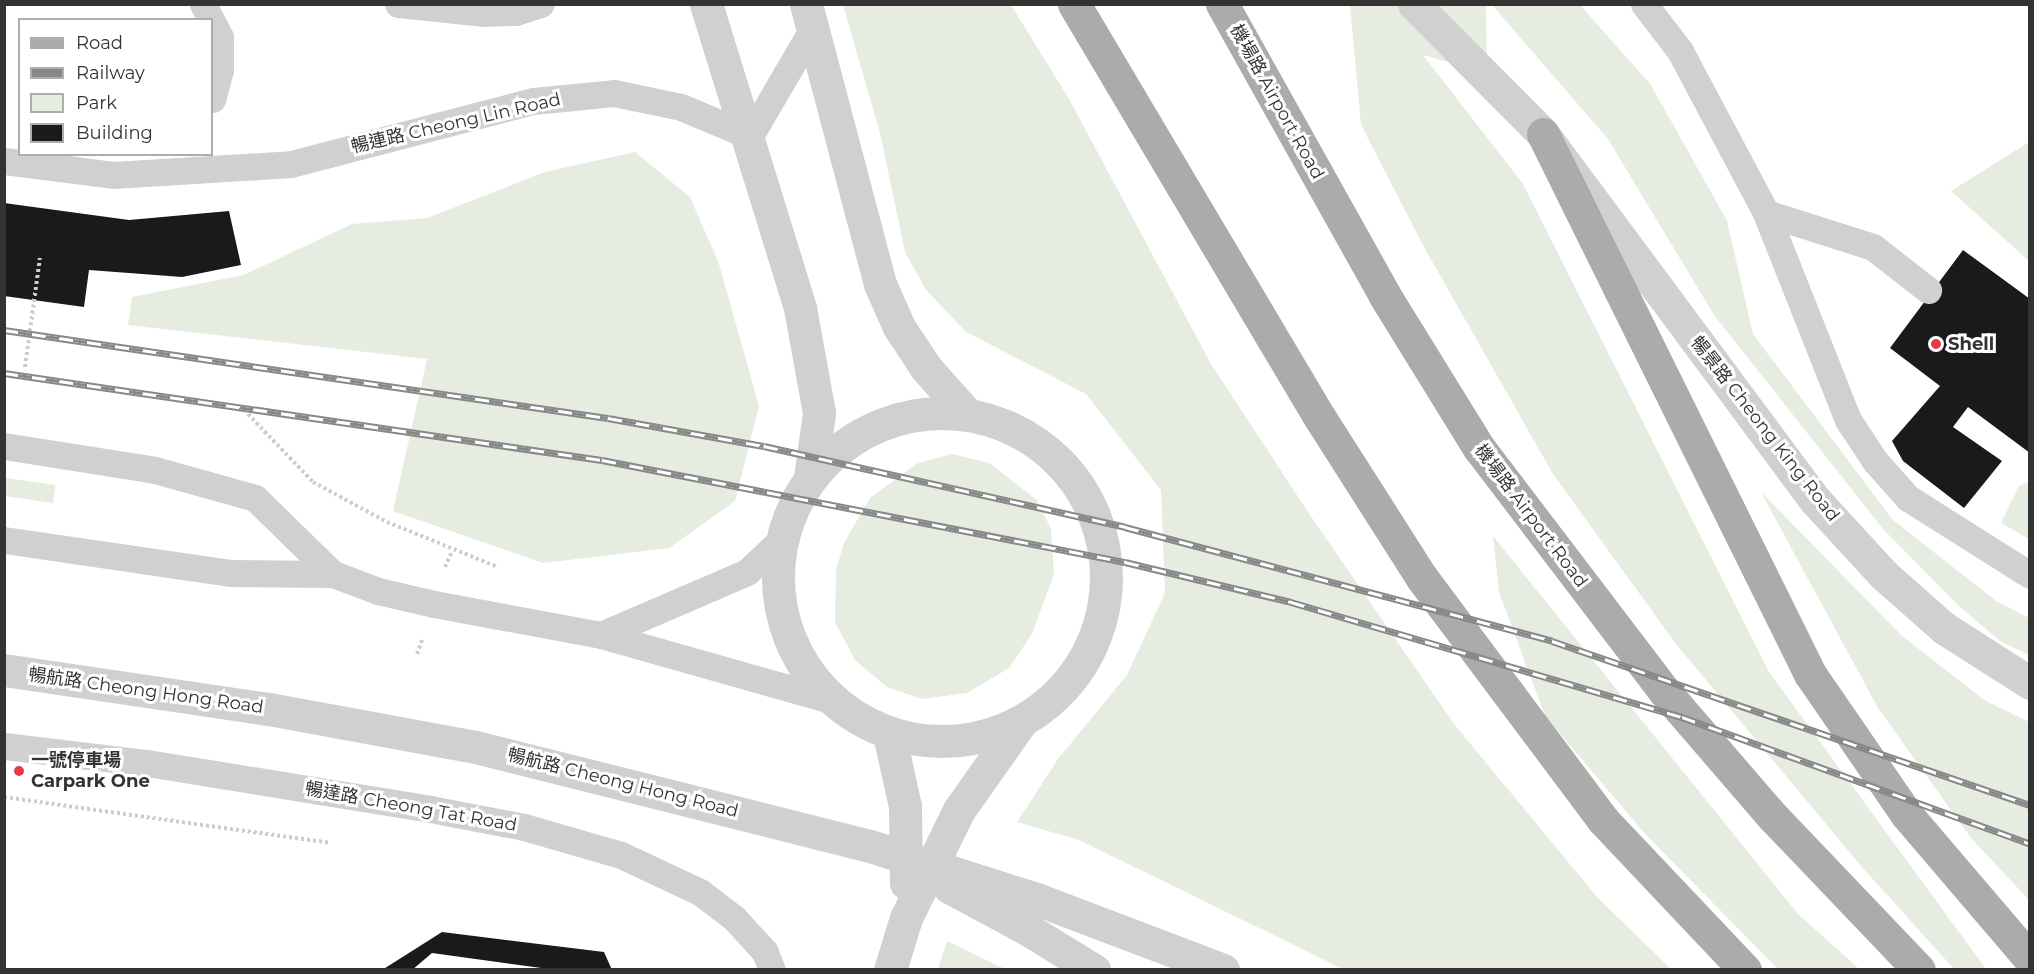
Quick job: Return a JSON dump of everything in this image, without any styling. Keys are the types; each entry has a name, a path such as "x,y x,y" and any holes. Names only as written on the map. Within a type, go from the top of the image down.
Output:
{"main road":[{"path":"1074,4 1320,418 1422,578 1603,820 1746,969"},
{"name":"機場路 Airport Road","path":"1222,4 1385,296 1479,448 1665,692 1773,817 1919,969"},
{"path":"1543,134 1810,674 1907,814 2030,959"}],"street":[{"path":"706,4 750,136 800,308 819,413 810,478"},
{"name":"暢景路 Cheong King Road","path":"1414,4 1486,73 1543,134 1815,500 1884,575 1944,628 2030,683"},
{"path":"809,17 880,284 899,327 926,368 967,414"},
{"path":"918,414 967,414 1011,426 1049,451 1079,485 1098,526 1105,559 1102,616 1085,659 1058,695 1021,722 979,738 933,742 889,734 856,720 831,700 790,643 780,610 777,575 781,540 793,506 810,478 854,438 882,423 918,414"},
{"name":"暢航路 Cheong Hong Road","path":"4,670 269,709 476,747 870,846 1033,914"},
{"path":"890,969 906,918 971,787 1021,722"},
{"path":"889,734 905,806 906,918"},
{"path":"1033,914 1094,969"},
{"path":"1033,914 1223,969"}],"lane":[{"path":"203,4 210,18"},
{"path":"398,4 483,13 516,12 541,4"},
{"path":"1644,4 1680,51 1767,213 1848,420 1875,461 1908,498 2030,575"},
{"path":"750,136 809,17"},
{"path":"213,23 220,37 220,70 213,95"},
{"name":"暢連路 Cheong Lin Road","path":"4,161 113,175 166,163 291,164 533,101 574,95 644,98 692,111 750,136"},
{"path":"1767,213 1873,247 1928,290"},
{"path":"4,446 155,470 255,498 333,573"},
{"path":"4,540 230,573 333,573 378,591 434,604 601,635 831,700"},
{"path":"601,635 747,572 781,540"},
{"name":"暢達路 Cheong Tat Road","path":"4,746 147,763 430,809 524,827 621,855 700,892 734,918 765,952 772,969"}],"path":[{"path":"26,367 40,258"},
{"path":"248,414 313,482 387,522 498,567"},
{"path":"4,797 330,843"}],"green space":[{"path":"843,5 1011,5 1069,99 1211,364 1310,515 1454,724 1597,897 1671,969 1343,969 1079,840 1017,822 1058,759 1127,675 1165,593 1161,490 1086,394 966,332 926,290 905,252 880,133"},
{"path":"1350,5 1486,5 1487,73 1423,55 1523,184 1769,672 1986,969 1954,969 1861,866 1676,644 1553,474 1425,249 1361,125"},
{"path":"1492,5 1580,5 1651,85 1727,221 1753,334 1892,519 1996,601 2029,618 2029,655 2000,641 1960,607 1883,529 1714,315 1608,139"},
{"path":"2029,142 2029,261 1951,191"},
{"path":"635,152 690,197 719,264 759,406 735,501 669,548 543,563 393,511 427,359 128,325 132,297 244,275 352,224 427,218 545,172"},
{"path":"952,454 989,463 1037,500 1051,529 1054,574 1032,634 1009,668 967,693 922,699 887,687 855,660 835,622 836,570 844,543 870,498 918,463"},
{"path":"5,478 56,485 53,503 4,496"},
{"path":"2029,482 2029,539 2001,523 2019,486"},
{"path":"1761,492 1901,635 1984,700 2029,722 2029,900 1971,838 1878,708"},
{"path":"1493,536 1798,914 1859,969 1778,969 1646,835 1545,716 1499,592"},
{"path":"947,941 1005,969 938,969"}],"building":[{"path":"4,203 129,220 229,211 241,265 182,277 89,270 84,307 4,296"},
{"path":"1963,250 2030,299 2030,453 1968,407 1953,427 2002,461 1964,508 1903,461 1892,441 1940,386 1890,348"},
{"path":"442,932 604,952 612,970 556,970 432,953 412,970 382,970"}],"railway":[{"path":"4,330 608,418 764,446 1125,527 1552,641 2030,805"},
{"path":"4,373 602,460 1125,562 1291,602 1682,717 2030,844"}],"place":[{"name":"Shell","path":"1936,344"},
{"name":"一號停車場 Carpark One","path":"19,771"}]}
